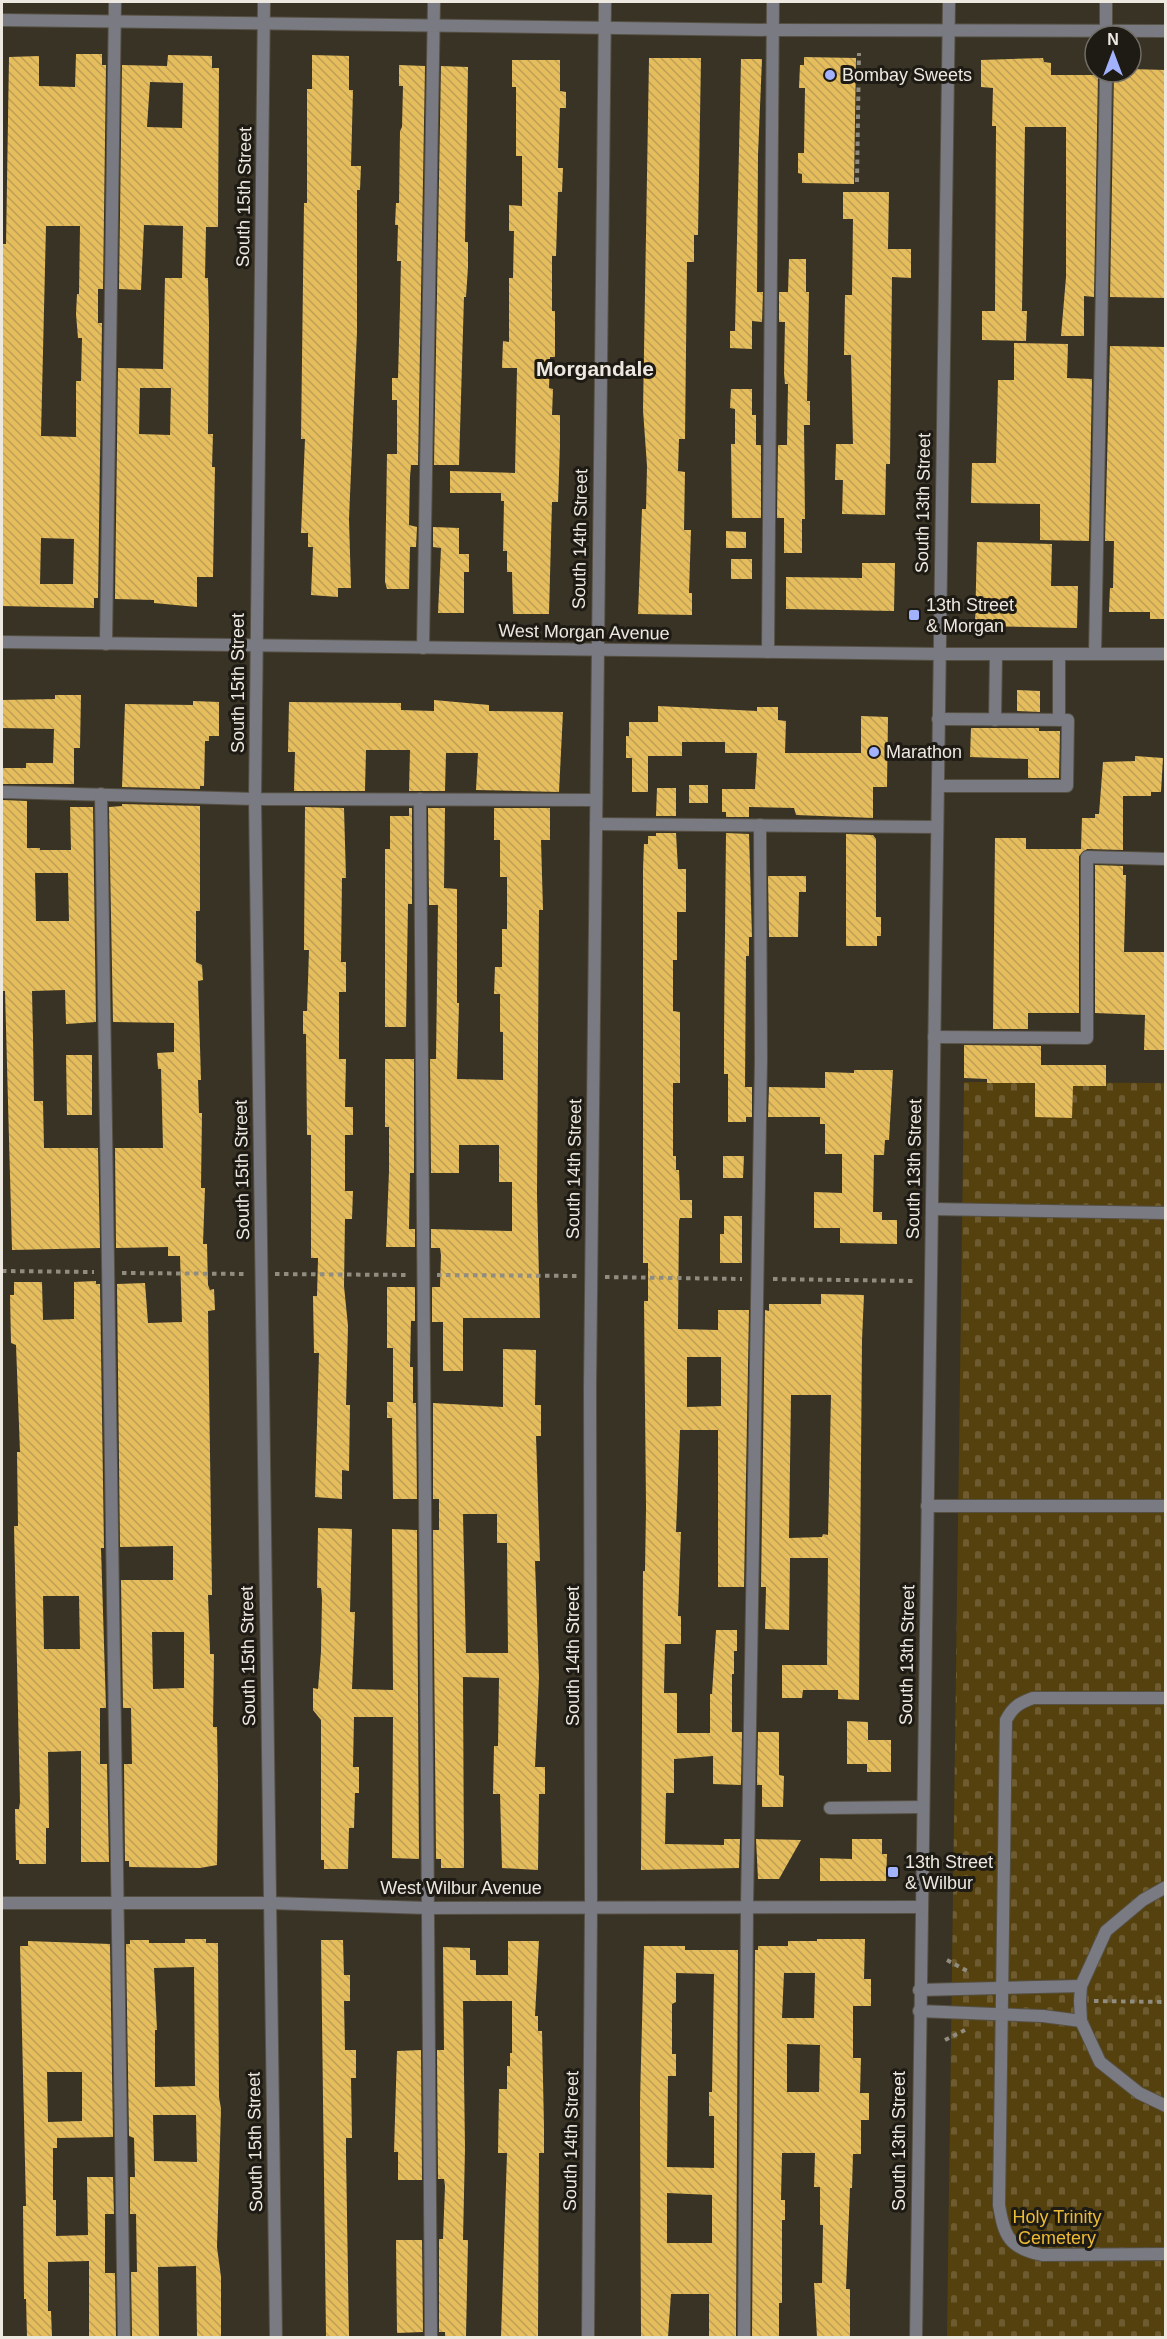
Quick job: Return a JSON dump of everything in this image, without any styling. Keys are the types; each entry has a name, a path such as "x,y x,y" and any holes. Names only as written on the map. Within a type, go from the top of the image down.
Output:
{"street":[{"path":"106,644 115,2"},
{"name":"South 15th Street","path":"264,2 255,799 276,2337"},
{"path":"423,648 434,2"},
{"name":"South 14th Street","path":"588,2337 591,1276 605,2"},
{"path":"768,652 773,2"},
{"name":"South 13th Street","path":"916,2337 919,1990 949,2"},
{"path":"1106,2 1106,24"},
{"path":"2,20 1083,34"},
{"path":"1143,32 1166,31"},
{"path":"1095,654 1106,84"},
{"name":"West Morgan Avenue","path":"2,642 939,654 1166,654"},
{"path":"995,720 996,654"},
{"path":"1059,654 1059,720"},
{"path":"938,719 1068,720 1067,786 938,786"},
{"path":"2,792 255,799 596,800"},
{"path":"101,794 124,2337"},
{"path":"420,799 430,2337"},
{"path":"596,824 937,827"},
{"path":"744,2337 747,1907 761,1059 760,825"},
{"path":"934,1037 1087,1038 1087,857 1166,859"},
{"path":"932,1209 1166,1212"},
{"path":"927,1506 1166,1506"},
{"path":"1166,1698 1033,1698 1020,1703 1011,1710 1006,1719 999,2205 1006,2233 1012,2243 1026,2252 1042,2255 1166,2254"},
{"path":"830,1808 922,1807"},
{"path":"1166,1887 1143,1900 1106,1931 1081,1986 1080,2001 1081,2021 1100,2062 1139,2093 1166,2106"},
{"name":"West Wilbur Avenue","path":"2,1903 270,1903 428,1908 921,1907"},
{"path":"919,1990 1081,1986"},
{"path":"919,2010 1081,2021"}],"path":[{"path":"857,182 859,53"},
{"path":"2,1271 931,1281"},
{"path":"1080,2001 1166,2002"}],"green space":[{"name":"Holy Trinity Cemetery","path":"964,1082 1165,1083 1165,2337 947,2338"}],"building":[{"path":"76,54 102,54 102,65 106,65 103,289 98,289 98,323 102,323 98,598 94,598 94,608 2,606 2,274 3,244 6,244 9,57 39,56 39,86 75,87","holes":["46,226 80,226 79,294 77,294 76,314 78,338 82,338 81,381 76,381 76,437 41,436","41,538 74,539 73,584 40,584"]},
{"path":"168,55 212,56 212,68 219,68 218,227 206,227 205,278 208,278 209,324 208,434 213,434 212,467 215,467 213,577 197,577 197,607 154,603 154,600 115,599 118,368 163,369 165,278 182,278 183,226 144,225 141,290 119,289 122,65 167,66","holes":["150,82 183,83 182,128 147,127","140,388 171,388 170,435 139,434"]},
{"path":"312,55 349,56 349,90 353,90 351,166 361,166 360,190 357,190 357,332 349,519 351,588 338,588 338,597 311,595 313,547 308,547 308,533 301,533 305,439 301,439 304,203 307,203 307,89 312,89"},
{"path":"804,57 856,58 854,184 802,183 802,174 798,173 798,153 804,153 805,88 799,88 800,65 804,65"},
{"path":"649,58 701,58 698,235 694,235 694,262 687,262 685,439 679,439 678,471 685,472 684,530 691,530 689,593 692,593 692,615 638,614 642,509 646,509 647,466 643,410"},
{"path":"1043,58 1044,62 1051,63 1051,75 1083,75 1083,84 1098,84 1094,297 1084,296 1084,336 1061,336 1066,277 1066,127 1025,127 1022,311 1027,311 1026,341 982,340 982,311 995,311 996,126 992,126 993,88 981,87 981,60"},
{"path":"741,59 762,59 758,155 757,292 763,292 762,322 752,321 752,349 730,348 730,331 735,331"},
{"path":"512,60 560,60 560,91 566,92 566,108 560,108 558,168 563,168 562,192 558,192 556,256 552,256 555,357 550,357 549,388 553,389 552,415 560,415 560,446 558,502 552,502 549,614 513,614 512,572 507,572 507,551 503,551 504,501 501,501 501,493 450,493 450,471 515,473 517,368 502,368 503,341 509,342 509,278 513,278 514,231 509,231 509,205 522,206 522,156 516,156 516,87 512,87"},
{"path":"399,65 425,66 418,465 411,465 409,525 417,527 416,547 410,547 409,589 387,589 385,582 387,454 397,454 397,400 392,400 392,378 398,378 401,261 397,261 398,225 395,225 396,203 399,203 400,131 402,127 403,86 399,86"},
{"path":"441,66 468,67 465,242 468,242 468,267 466,297 464,297 459,465 434,465"},
{"path":"1143,69 1166,70 1166,298 1110,297 1114,84 1143,84"},
{"path":"843,192 889,192 888,249 911,249 911,278 892,277 890,464 886,464 885,515 842,514 843,480 835,480 836,444 853,444 851,355 844,355 845,295 852,295 853,219 843,219"},
{"path":"789,259 806,259 806,292 809,292 807,401 810,401 810,425 804,425 805,519 802,519 802,553 784,553 784,518 777,518 778,445 787,445 788,384 785,384 784,373 785,322 779,322 779,292 788,292"},
{"path":"1014,343 1068,344 1067,378 1092,379 1089,541 1040,540 1040,504 971,503 972,463 996,463 998,380 1014,380"},
{"path":"1110,346 1166,347 1166,619 1150,619 1150,612 1109,612 1110,588 1113,588 1114,541 1105,541"},
{"path":"731,389 752,389 752,415 756,415 756,445 761,445 761,518 732,518 731,444 735,444 735,409 730,408"},
{"path":"433,527 459,528 459,554 469,554 469,572 464,572 464,613 438,613 441,548 433,547"},
{"path":"726,531 746,532 746,548 726,548"},
{"path":"977,542 1052,544 1051,586 1078,586 1077,628 975,626"},
{"path":"731,559 752,559 752,579 731,579"},
{"path":"862,563 895,563 894,611 786,609 786,577 862,578"},
{"path":"1017,690 1040,691 1040,712 1017,711"},
{"path":"55,695 81,695 80,748 74,748 74,784 2,784 2,768 26,768 26,763 53,763 54,729 2,728 2,700 55,699"},
{"path":"434,700 489,705 489,711 563,712 559,792 476,790 478,753 446,753 445,791 409,791 410,750 366,750 365,791 294,791 295,752 288,752 289,702 401,703 401,710 434,711"},
{"path":"193,701 219,702 219,736 209,736 209,741 205,741 204,786 200,786 200,789 122,787 125,704 193,705"},
{"path":"658,706 757,711 757,707 778,707 778,720 786,721 785,753 861,753 861,716 888,717 887,787 873,787 873,818 796,815 794,808 749,807 749,817 726,817 726,812 722,812 722,789 755,789 757,753 725,753 725,742 682,742 682,756 648,756 648,792 632,792 632,758 626,758 626,736 629,736 629,722 658,722"},
{"path":"971,728 1039,728 1039,731 1060,731 1059,778 1028,778 1028,759 970,757"},
{"path":"1135,756 1163,758 1161,792 1151,792 1151,796 1123,796 1123,850 1087,849 1079,856 1079,1013 1028,1013 1028,1029 993,1029 995,838 1026,838 1026,849 1081,849 1082,818 1095,818 1095,814 1099,814 1103,762 1135,761"},
{"path":"689,785 708,785 708,803 689,803"},
{"path":"657,788 676,788 676,816 656,816"},
{"path":"2,800 27,801 27,848 40,848 40,850 71,850 70,807 93,807 96,1022 66,1024 65,990 32,991 34,1101 43,1101 44,1148 98,1148 100,1248 12,1250 5,991 2,991","holes":["35,873 68,873 69,921 36,921"]},
{"path":"122,804 200,806 200,911 196,911 196,962 202,965 203,980 198,981 201,1080 198,1080 199,1113 202,1113 201,1188 205,1188 203,1244 207,1244 208,1285 210,1290 214,1289 215,1310 208,1311 212,1595 208,1595 210,1654 214,1654 213,1727 217,1727 218,1782 217,1865 200,1868 129,1867 129,1861 125,1861 124,1764 132,1764 131,1708 123,1708 121,1580 173,1580 173,1546 120,1547 117,1284 145,1283 148,1323 182,1322 180,1256 168,1256 168,1247 116,1248 115,1148 163,1148 161,1069 158,1069 157,1053 174,1052 174,1023 113,1022 109,807 122,806","holes":["152,1632 184,1632 184,1688 153,1689"]},
{"path":"305,807 344,808 346,878 342,878 341,962 346,962 346,992 339,992 339,1059 346,1059 345,1107 353,1107 353,1135 345,1135 345,1191 353,1191 352,1219 345,1219 344,1286 348,1326 346,1405 350,1405 349,1471 342,1470 342,1499 315,1497 319,1353 314,1353 313,1296 317,1296 318,1258 311,1258 311,1135 307,1135 306,1034 303,1034 303,1011 307,1011 309,950 304,950"},
{"path":"409,808 412,808 412,904 408,904 406,1027 385,1027 385,849 390,849 390,816 409,816"},
{"path":"428,808 445,808 444,888 457,889 457,1003 459,1003 457,1079 503,1080 500,994 494,994 495,967 502,967 502,929 507,929 507,877 500,877 500,840 494,840 494,808 550,808 550,840 541,840 543,910 539,910 537,1194 540,1318 463,1318 463,1371 443,1371 443,1322 432,1322 432,1287 440,1287 441,1255 440,1248 431,1248 431,1229 512,1231 512,1182 499,1182 499,1145 459,1145 459,1173 431,1173 430,1059 436,1059 438,905 429,905"},
{"path":"656,833 676,833 678,869 686,869 686,912 677,912 677,960 673,960 673,1011 680,1012 680,1083 673,1083 673,1156 676,1156 676,1170 679,1170 680,1200 692,1200 692,1218 680,1218 679,1221 678,1329 718,1330 718,1310 749,1310 744,1587 718,1587 718,1430 680,1430 676,1532 681,1532 678,1616 681,1616 681,1644 665,1644 664,1693 677,1693 677,1733 710,1733 710,1694 712,1694 716,1630 737,1630 737,1651 734,1651 734,1674 732,1674 732,1732 742,1732 741,1785 713,1784 713,1756 674,1759 674,1793 666,1793 665,1844 724,1845 724,1839 740,1839 739,1868 641,1870 643,1571 645,1571 646,1508 644,1301 648,1301 648,1263 643,1263 643,869 644,844 648,844 648,836 656,836","holes":["687,1357 721,1357 721,1406 687,1407"]},
{"path":"726,833 749,834 752,937 749,937 749,956 746,956 745,1087 752,1087 752,1117 746,1117 746,1122 728,1122 728,1074 724,1074"},
{"path":"846,834 873,835 876,839 876,917 881,917 881,936 877,936 877,946 846,946"},
{"path":"1095,865 1123,866 1123,875 1126,875 1124,952 1166,952 1166,1050 1144,1050 1145,1015 1095,1013"},
{"path":"768,876 806,876 806,892 799,892 798,937 769,937"},
{"path":"964,1045 1041,1046 1041,1065 1106,1065 1106,1086 1073,1086 1072,1118 1035,1117 1035,1083 987,1083 987,1079 964,1078"},
{"path":"66,1055 92,1055 92,1115 67,1115"},
{"path":"385,1059 414,1059 414,1173 410,1173 409,1229 415,1229 415,1247 386,1247 389,1127 385,1127"},
{"path":"854,1070 893,1070 889,1140 885,1140 884,1155 874,1155 873,1212 882,1212 882,1220 897,1220 897,1244 840,1243 840,1228 814,1228 814,1192 842,1193 842,1154 825,1154 825,1124 820,1124 820,1117 768,1117 769,1087 825,1088 825,1072 854,1073"},
{"path":"723,1156 744,1156 743,1178 723,1178"},
{"path":"724,1216 742,1216 742,1263 720,1263 720,1234 724,1234"},
{"path":"96,1281 96,1284 100,1284 104,1548 101,1548 106,1708 100,1708 100,1764 107,1764 109,1862 81,1862 81,1751 48,1752 49,1828 46,1828 46,1864 19,1864 19,1860 16,1860 15,1809 19,1809 20,1802 14,1526 18,1526 17,1452 20,1452 16,1345 11,1343 10,1295 14,1295 14,1282 42,1282 43,1320 74,1319 74,1282","holes":["43,1596 79,1596 80,1649 44,1649"]},
{"path":"387,1287 415,1287 415,1321 411,1321 410,1367 413,1367 413,1403 416,1403 417,1499 393,1499 392,1418 387,1418 387,1402 393,1402 393,1348 387,1348"},
{"path":"821,1294 864,1295 859,1700 838,1699 838,1690 803,1690 802,1698 782,1698 782,1665 827,1665 828,1558 790,1558 789,1630 765,1629 766,1587 761,1587 765,1310 769,1311 769,1304 821,1304","holes":["791,1395 831,1395 828,1535 789,1538"]},
{"path":"503,1349 536,1350 535,1405 541,1405 541,1436 536,1436 540,1561 535,1561 539,1678 535,1767 545,1767 545,1794 539,1794 538,1870 502,1868 500,1794 493,1794 494,1746 498,1746 499,1678 463,1677 464,1868 441,1868 441,1859 436,1859 433,1530 439,1530 439,1499 433,1499 433,1403 503,1407","holes":["463,1514 497,1514 497,1543 507,1543 508,1653 466,1653"]},
{"path":"318,1528 352,1529 350,1612 355,1612 352,1689 393,1690 392,1529 417,1530 419,1859 392,1858 393,1717 354,1717 353,1767 359,1767 359,1793 355,1793 354,1828 349,1828 348,1869 324,1869 324,1860 321,1860 321,1720 313,1710 313,1688 318,1689 321,1652 322,1598 321,1588 317,1588"},
{"path":"847,1721 868,1722 868,1740 891,1740 891,1772 867,1772 867,1764 847,1764"},
{"path":"758,1732 779,1732 779,1775 784,1776 783,1807 762,1807 762,1785 757,1785"},
{"path":"756,1839 801,1840 779,1879 758,1879"},
{"path":"852,1839 882,1839 882,1854 887,1854 886,1881 820,1881 820,1858 852,1859"},
{"path":"185,1939 206,1939 206,1943 218,1943 221,2109 217,2247 221,2277 221,2337 197,2337 196,2266 158,2267 159,2337 138,2337 132,2336 131,2272 137,2272 136,2214 130,2214 130,2177 135,2177 134,2138 129,2136 126,1944 130,1944 130,1940 149,1940 149,1943 185,1943","holes":["194,1967 195,2086 155,2087 155,2030 157,2030 154,1968","153,2115 196,2115 197,2162 154,2161"]},
{"path":"817,1939 865,1939 864,1979 871,1979 871,2006 853,2006 853,2058 861,2058 860,2093 869,2093 869,2120 861,2120 861,2154 853,2154 852,2188 850,2188 846,2289 850,2289 850,2337 817,2337 814,2283 822,2283 823,2225 820,2225 820,2187 814,2187 815,2153 782,2153 781,2200 785,2200 785,2220 782,2220 782,2303 779,2303 779,2337 752,2337 755,1950 758,1950 758,1946 788,1946 788,1941 817,1941","holes":["784,1973 815,1973 814,2018 782,2018","787,2044 820,2045 819,2092 787,2092"]},
{"path":"321,1940 343,1940 344,1975 350,1975 350,2001 344,2001 345,2050 356,2050 356,2078 351,2078 352,2138 346,2138 349,2337 326,2337"},
{"path":"28,1941 110,1944 113,2137 57,2138 57,2148 53,2148 53,2200 56,2200 56,2236 88,2235 87,2177 113,2177 114,2214 105,2214 105,2273 115,2273 116,2337 89,2337 89,2261 48,2262 48,2311 51,2311 52,2337 27,2337 26,2299 24,2299 23,2206 26,2206 20,1946 28,1946","holes":["47,2072 82,2072 82,2121 48,2122"]},
{"path":"508,1941 539,1941 535,2016 538,2016 538,2031 542,2031 544,2153 539,2153 538,2337 501,2337 507,2153 498,2153 499,2089 507,2089 507,2066 510,2066 510,2053 512,2053 512,2001 463,2001 465,2148 463,2240 468,2240 466,2336 445,2336 445,2332 439,2332 439,2239 443,2239 445,2186 444,2179 438,2179 437,2050 444,2050 443,1947 470,1948 470,1960 476,1960 476,1975 508,1975"},
{"path":"644,1946 685,1946 685,1950 738,1950 736,2337 709,2337 709,2294 671,2294 668,2337 641,2337 640,2101","holes":["676,1973 714,1974 712,2092 709,2092 709,2116 714,2116 714,2168 667,2167 668,2076 676,2076 676,2054 672,2054 672,2004 676,2002","667,2193 712,2195 712,2243 667,2243"]},
{"path":"421,2050 422,2180 398,2180 398,2152 394,2152 397,2051"},
{"path":"396,2240 422,2240 423,2332 397,2333"}],"place":[{"name":"Bombay Sweets","path":"830,75"},
{"name":"13th Street & Morgan","path":"914,615"},
{"name":"Marathon","path":"874,752"},
{"name":"13th Street & Wilbur","path":"893,1872"}],"district":[{"name":"Morgandale","path":"595,369"}]}
